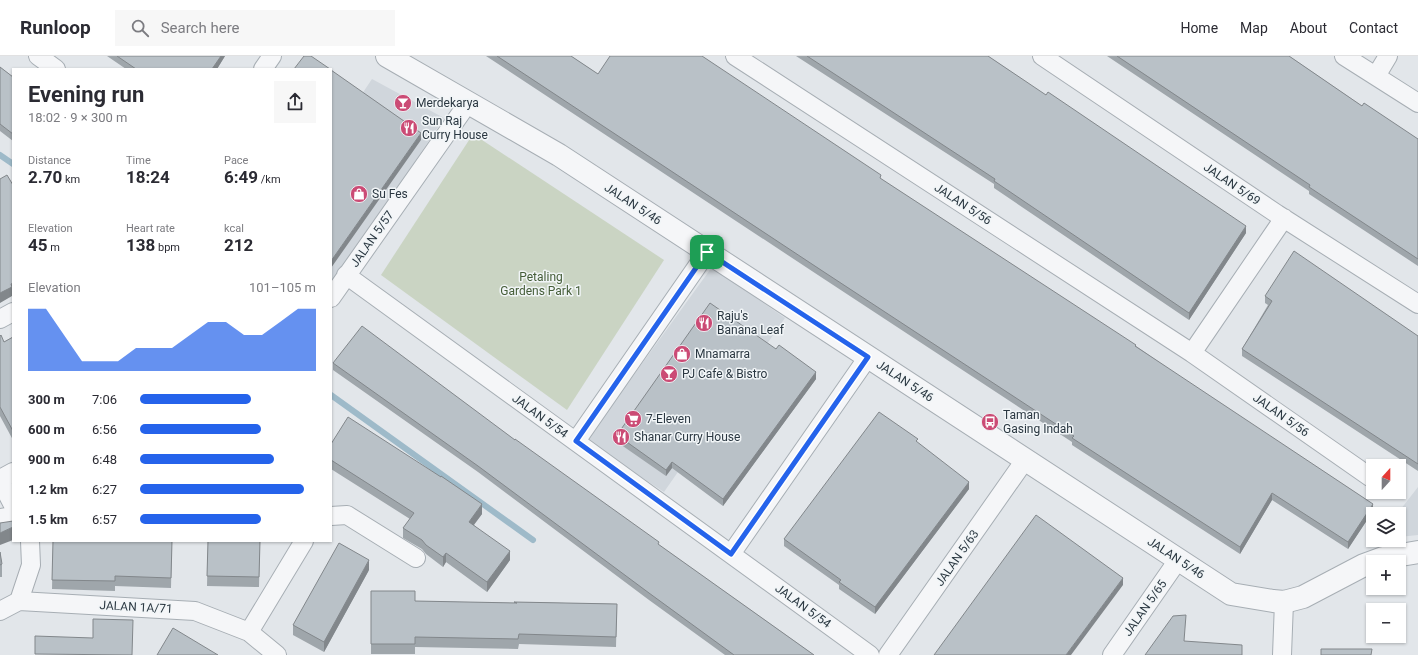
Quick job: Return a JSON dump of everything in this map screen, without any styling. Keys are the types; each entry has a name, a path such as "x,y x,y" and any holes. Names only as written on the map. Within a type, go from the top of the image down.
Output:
{"street":[{"path":"38,56 55,68"},
{"path":"264,68 272,56"},
{"name":"JALAN 5/46","path":"387,56 559,155 1231,594 1273,602 1284,602 1303,597 1364,565 1383,558 1418,552"},
{"name":"JALAN 5/56","path":"735,56 1192,353 1366,474"},
{"path":"1344,56 1418,103"},
{"path":"1376,76 1388,56"},
{"name":"JALAN 5/69","path":"1046,57 1284,218 1418,304"},
{"name":"JALAN 5/57","path":"332,296 468,103"},
{"path":"1192,353 1284,218"},
{"path":"576,441 707,252"},
{"name":"JALAN 5/54","path":"346,275 870,655"},
{"path":"0,319 12,313"},
{"path":"731,554 868,357"},
{"name":"JALAN 5/63","path":"888,655 1026,460"},
{"path":"12,473 0,479 12,503"},
{"path":"332,516 347,515 416,558"},
{"path":"0,518 12,516"},
{"path":"0,611 19,601 31,565 30,542"},
{"path":"249,632 303,542"},
{"name":"JALAN 5/65","path":"1112,655 1178,560"},
{"name":"JALAN 1A/71","path":"19,601 195,611 249,632 277,655"},
{"path":"1282,655 1284,602"}],"shaded area":[{"path":"372,79 444,118 332,286 332,139"},
{"path":"712,267 785,318 664,492 586,441"},
{"path":"1418,487 1418,535 1406,536 1406,507 1402,507"}],"green space":[{"name":"Petaling Gardens Park 1","path":"473,134 664,260 567,410 381,275"}],"building":[{"path":"117,56 221,56 213,68 135,68"},
{"path":"304,56 311,56 329,68 295,68"},
{"path":"497,56 571,56 598,74 610,56 702,56 881,175 880,178 1136,345 1135,346 1373,504 1371,507 1366,507 1366,515 1348,542 1272,493 1240,547 1072,438 1074,436"},
{"path":"807,56 988,56 1046,95 1048,92 1246,226 1189,313 994,181 995,179"},
{"path":"1117,56 1289,56 1362,106 1364,103 1418,139 1418,259 1309,187 1310,185"},
{"path":"0,67 12,76 12,133 0,124"},
{"path":"332,71 421,133 332,260"},
{"path":"7,175 12,183 12,287 0,293 0,179"},
{"path":"1294,251 1418,336 1418,464 1242,349 1272,301 1265,296"},
{"path":"710,303 776,349 779,345 816,372 723,499 672,462 666,470 617,435"},
{"path":"362,326 515,440 659,542 658,544 814,655 734,655 478,466 333,363"},
{"path":"1,335 4,342 12,338 12,429 0,407"},
{"path":"879,412 918,439 916,441 969,482 875,607 839,582 841,580 784,539"},
{"path":"348,417 482,504 469,522 510,551 487,582 446,553 443,557 426,545 422,540 403,528 414,513 332,461 332,442"},
{"path":"1036,515 1123,578 1066,655 934,655"},
{"path":"12,521 12,527 0,533 0,523"},
{"path":"53,542 172,542 171,578 115,576 115,581 52,580"},
{"path":"208,542 260,542 259,577 207,576"},
{"path":"339,543 369,560 324,642 293,625"},
{"path":"0,552 2,564 0,565"},
{"path":"371,591 415,591 415,601 617,604 616,637 519,634 518,639 415,637 415,644 371,644"},
{"path":"1186,615 1184,641 1242,645 1242,655 1145,655 1173,616"},
{"path":"93,619 133,620 132,655 35,654 35,636 93,638"},
{"path":"173,628 218,655 157,655"},
{"path":"1321,649 1372,649 1371,655 1321,655"}],"waterway":[{"path":"0,155 12,163"},
{"path":"332,396 533,540"}],"place":[{"name":"Merdekarya","path":"403,103"},
{"name":"Sun Raj Curry House","path":"409,128"},
{"name":"Su Fes","path":"359,194"},
{"name":"Raju's Banana Leaf","path":"704,323"},
{"name":"Mnamarra","path":"682,354"},
{"name":"PJ Cafe & Bistro","path":"669,374"},
{"name":"7-Eleven","path":"633,419"},
{"name":"Taman Gasing Indah","path":"990,422"},
{"name":"Shanar Curry House","path":"621,437"}],"route":[{"path":"707,252 868,357 731,554 576,441 707,252"}]}
